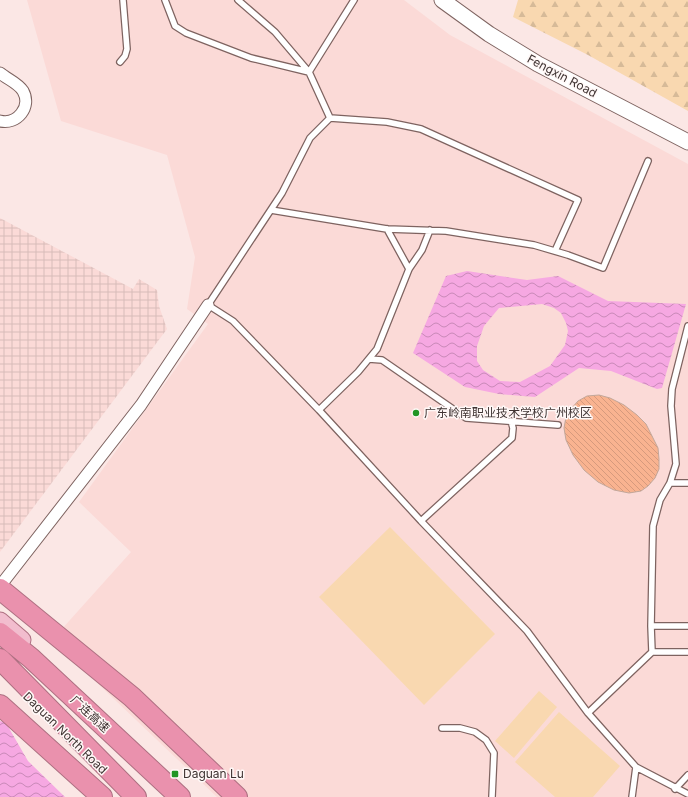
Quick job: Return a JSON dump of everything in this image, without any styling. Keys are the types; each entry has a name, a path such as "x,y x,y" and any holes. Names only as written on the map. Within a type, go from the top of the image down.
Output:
{"highway":[{"path":"0,587 132,698 238,797"},
{"name":"广连高速","path":"0,633 31,658 180,797"},
{"name":"广连高速","path":"0,659 136,797"},
{"path":"0,705 102,797"}],"main road":[{"path":"0,621 63,678 187,797"},
{"name":"Daguan North Road","path":"0,670 46,717 130,797"}],"street":[{"name":"Fengxin Road","path":"442,0 495,37 538,64 688,142"},
{"name":"Fengxin Road","path":"452,0 499,32 552,63 688,132"},
{"path":"0,73 22,90 25,96 26,104 24,110 16,119 10,121 0,121"},
{"path":"0,587 141,405 208,305"}],"lane":[{"path":"120,62 125,56 127,49 123,0"},
{"path":"165,0 175,26 186,33 251,58 309,72"},
{"path":"238,0 275,32 309,72 330,118"},
{"path":"309,72 354,0"},
{"path":"555,251 578,200 421,129 387,122 330,118 310,138 282,193 208,305 233,321 319,410 421,521 528,631 588,713 636,767 675,789 688,794"},
{"path":"271,210 387,228 446,231 534,244 603,268 648,161"},
{"path":"387,228 409,269"},
{"path":"319,410 358,372 377,349 409,269 422,250 430,230"},
{"path":"652,652 651,626 653,526 660,500 670,483 676,464 671,406 672,389 688,326"},
{"path":"369,359 382,360 466,418 558,425"},
{"path":"421,521 512,438 513,428 511,421"},
{"path":"670,483 688,484"},
{"path":"651,626 688,626"},
{"path":"588,713 652,652 688,652"},
{"path":"442,728 460,728 475,732 486,740 494,753 492,797"},
{"path":"632,797 636,767"},
{"path":"675,789 688,775"}],"shaded area":[{"name":"广东岭南职业技术学校广州校区","path":"27,0 404,0 450,35 688,164 688,797 217,797 52,640 131,552 79,502 208,324 187,309 195,257 167,155 61,121"},
{"path":"0,218 133,289 139,279 157,290 159,306 167,329 0,552"}],"green space":[{"path":"518,0 688,0 688,111 588,55 513,17"},
{"path":"390,527 495,634 424,705 319,597"},
{"path":"539,691 557,707 514,758 495,741"},
{"path":"559,712 620,766 593,797 555,797 515,762"}],"water":[{"path":"467,271 527,280 558,276 608,301 686,304 662,388 657,389 611,371 579,368 535,397 499,394 465,387 413,353 446,276","holes":["542,304 554,308 561,313 568,331 565,345 550,366 520,382 500,381 483,370 477,361 477,346 484,326 499,308"]},
{"path":"0,721 6,723 28,761 65,797 0,797"}],"building":[{"path":"599,395 610,398 624,405 637,415 646,424 658,448 659,469 655,478 641,491 629,493 614,490 598,482 584,470 573,455 566,440 564,428 566,417 571,409 578,401 587,396"}],"place":[{"name":"广东岭南职业技术学校广州校区","path":"416,413"},
{"name":"Daguan Lu","path":"175,774"}]}
